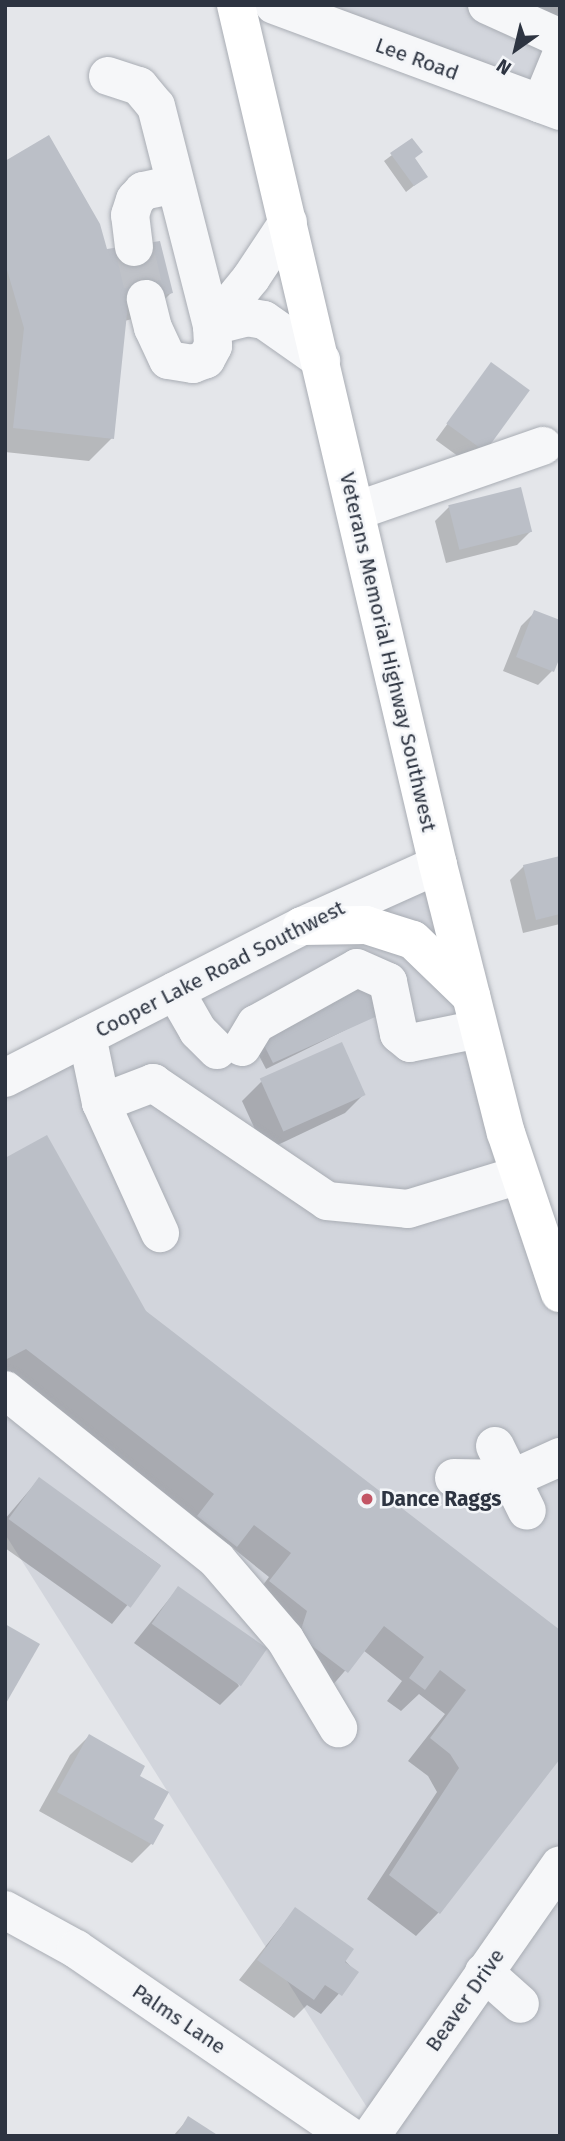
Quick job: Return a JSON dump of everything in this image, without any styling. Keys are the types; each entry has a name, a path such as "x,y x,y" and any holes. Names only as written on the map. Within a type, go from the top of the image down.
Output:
{"main road":[{"name":"Veterans Memorial Highway Southwest","path":"236,5 438,865 519,1175 560,1293"},
{"path":"303,926 366,925 414,940 475,1012"}],"street":[{"name":"Lee Road","path":"274,5 551,107"},
{"path":"487,5 560,38"},
{"path":"551,107 560,58"},
{"path":"108,76 139,86 156,106 212,326 213,346 206,359 193,364 168,359 153,328 146,299"},
{"path":"134,247 130,215 135,200 143,191 174,184"},
{"path":"212,326 251,278 288,222"},
{"path":"212,326 247,317 264,320 321,360"},
{"path":"356,511 543,446"},
{"name":"Cooper Lake Road Southwest","path":"5,1077 303,926 438,865"},
{"path":"175,991 198,1031 229,1049 256,1024 357,968 388,982 399,1034 410,1043 475,1012"},
{"path":"88,1036 101,1103 160,1233"},
{"path":"101,1103 153,1083 327,1201 408,1209 519,1175"},
{"path":"5,1390 216,1560 285,1639 338,1728"},
{"path":"454,1478 511,1479 560,1457"},
{"name":"Beaver Drive","path":"371,2136 560,1865"},
{"name":"Palms Lane","path":"5,1910 76,1949 348,2136"},
{"path":"484,1972 520,2004"}],"shaded area":[{"path":"299,5 560,5 560,117"},
{"path":"438,881 560,1273 560,2136 385,2136 5,1534 5,1067"}],"building":[{"path":"49,135 100,224 107,249 160,241 173,293 128,304 114,439 13,428 24,328 5,263 5,161"},
{"path":"412,138 423,152 415,158 428,177 414,186 390,153"},
{"path":"491,362 530,390 485,452 446,423"},
{"path":"521,487 532,532 459,550 448,505"},
{"path":"534,610 560,620 560,657 554,672 516,657"},
{"path":"560,856 560,914 536,920 523,865"},
{"path":"362,986 372,989 384,1013 273,1063 259,1035"},
{"path":"342,1042 366,1095 283,1132 260,1079"},
{"path":"47,1135 146,1311 560,1630 560,1759 440,1914 389,1875 459,1768 450,1754 430,1738 466,1690 440,1670 425,1690 409,1678 424,1657 384,1626 348,1673 299,1636 307,1611 269,1581 291,1553 254,1525 237,1547 197,1516 214,1494 26,1349 5,1360 5,1158"},
{"path":"39,1477 161,1566 131,1608 8,1519"},
{"path":"178,1586 267,1649 241,1686 152,1624"},
{"path":"5,1624 40,1644 5,1705"},
{"path":"89,1734 145,1766 140,1776 169,1792 154,1819 164,1825 153,1845 57,1792"},
{"path":"295,1907 354,1949 345,1962 359,1972 342,1996 325,1985 314,2000 257,1960"},
{"path":"188,2116 219,2136 176,2136"}],"tunnel":[{"path":"134,247 146,299"}],"place":[{"name":"Dance Raggs","path":"367,1499"}]}
